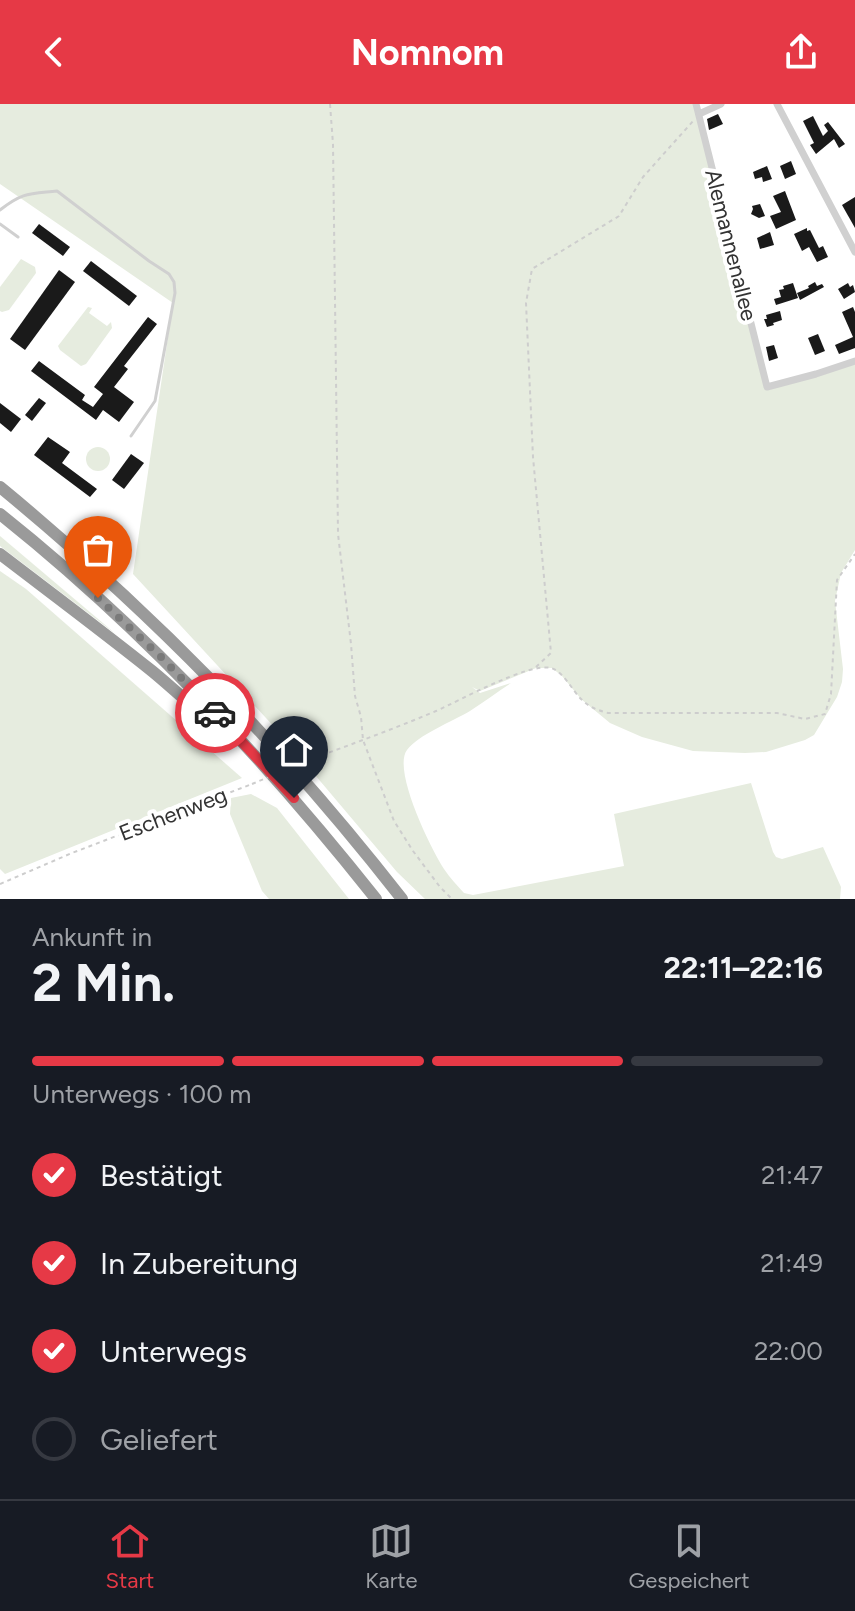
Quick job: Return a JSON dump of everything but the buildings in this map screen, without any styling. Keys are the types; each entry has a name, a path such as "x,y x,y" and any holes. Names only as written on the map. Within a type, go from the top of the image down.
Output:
{"highway":[{"path":"0,487 136,605 227,696 300,775 402,899"},
{"path":"0,514 163,659 302,808 376,899"},
{"path":"0,554 124,649 210,723 252,752"}],"street":[{"name":"Alemannenallee","path":"696,104 767,387 855,361"},
{"path":"699,114 721,104"},
{"path":"777,104 855,252"}],"lane":[{"path":"0,210 15,198 57,191 169,274 174,282 175,293 155,401 131,436"},
{"path":"0,224 18,237"}],"path":[{"path":"330,104 338,534 355,696 363,740 390,812 402,835 452,899"},
{"path":"536,668 551,653 532,441 526,303 532,269 619,216 643,177 699,114"},
{"path":"536,668 552,668 592,709 608,713 777,713 805,719 825,714 831,694 837,580 855,554"},
{"name":"Eschenweg","path":"0,884 436,711 536,668"}],"shaded area":[{"path":"0,104 696,104 767,386 855,361 855,550 841,573 835,601 843,669 837,697 814,735 805,740 766,752 693,751 642,737 610,723 581,699 552,668 536,668 480,691 472,687 480,693 511,683 412,744 404,760 405,774 415,810 431,845 444,869 464,893 473,895 624,866 614,814 751,783 776,857 782,859 823,847 841,887 840,899 425,899 397,872 277,730 133,574 173,303 0,184"},
{"path":"21,259 35,267 36,273 9,310 2,312 0,287"},
{"path":"88,307 92,308 89,313 107,326 111,322 112,328 86,364 81,366 58,346"},
{"path":"98,447 107,450 110,459 107,468 98,471 89,468 86,459 89,450"},
{"path":"0,536 117,635 0,546"},
{"path":"0,571 26,589 242,778 5,874 0,869"},
{"path":"251,794 277,808 349,899 269,899 262,891 230,814 231,798"}],"way so far":[{"path":"98,598 215,713"}],"route":[{"path":"215,713 294,798"}]}
